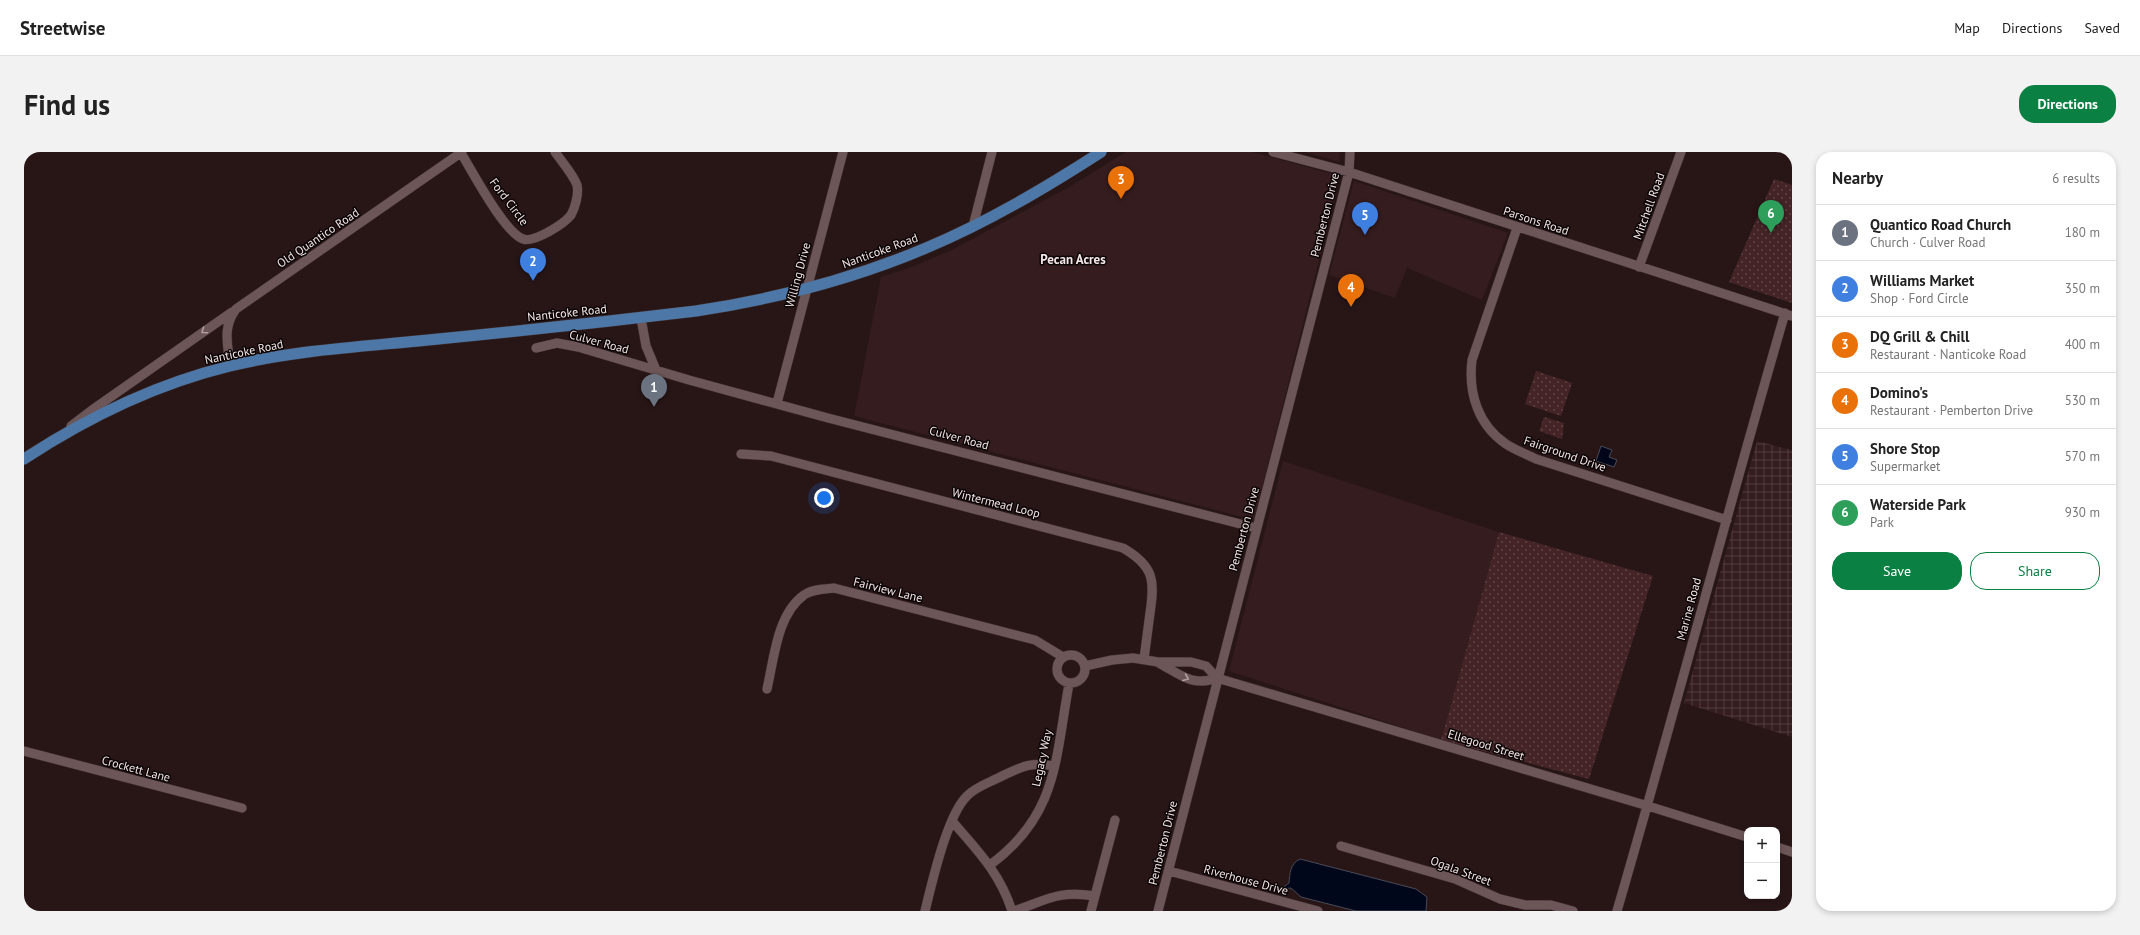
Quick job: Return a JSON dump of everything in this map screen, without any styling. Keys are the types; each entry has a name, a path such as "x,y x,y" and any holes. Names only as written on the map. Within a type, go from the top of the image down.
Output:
{"main road":[{"name":"Nanticoke Road","path":"24,459 60,436 94,417 145,393 230,366 316,352 641,318 731,306 807,288 885,264 926,248 973,226 1030,196 1101,152"}],"street":[{"name":"Ford Circle","path":"462,152 491,202 507,224 523,239 532,240 562,223 570,215 575,203 576,185 555,152"},
{"name":"Old Quantico Road","path":"230,366 226,329 228,321 236,309 462,152"},
{"name":"Willing Drive","path":"777,403 843,152"},
{"path":"973,226 992,152"},
{"name":"Parsons Road","path":"1273,152 1349,172 1517,228 1788,315"},
{"name":"Pemberton Drive","path":"1158,911 1349,172 1350,152"},
{"name":"Mitchell Road","path":"1639,267 1681,152"},
{"name":"Fairground Drive","path":"1517,228 1472,360 1470,377 1473,398 1489,430 1506,445 1536,459 1727,520"},
{"path":"60,436 92,410 236,309"},
{"name":"Marine Road","path":"1617,911 1648,806 1727,520 1788,315"},
{"name":"Culver Road","path":"641,318 646,346 656,370"},
{"name":"Culver Road","path":"536,348 558,343 777,403 1256,528"},
{"name":"Wintermead Loop","path":"741,454 771,456 1123,548 1138,557 1148,569 1154,586 1144,659"},
{"name":"Fairview Lane","path":"767,689 779,635 789,610 804,594 834,588 1035,640 1063,657"},
{"path":"1069,655 1077,656 1085,666 1082,679 1069,684 1059,678 1057,673 1057,665 1063,657 1069,655"},
{"path":"1085,666 1122,659 1196,663 1206,666 1217,678 1203,683 1195,681 1158,662"},
{"name":"Ellegood Street","path":"1217,678 1648,806 1744,836"},
{"name":"Legacy Way","path":"990,865 1020,840 1034,821 1049,791 1069,684"},
{"name":"Crockett Lane","path":"24,751 242,808"},
{"path":"925,911 932,882 952,821 967,796 1025,765 1038,763 1054,766"},
{"path":"1091,911 1114,820"},
{"path":"952,821 990,865 1004,890 1013,911 1056,895 1079,894 1095,896"},
{"name":"Ogala Street","path":"1341,846 1455,879 1500,899 1525,905 1551,905 1573,911"},
{"path":"1780,848 1792,852"},
{"name":"Riverhouse Drive","path":"1168,871 1318,911"}],"shaded area":[{"path":"1126,152 1252,152 1340,176 1254,520 854,416 881,277 909,268 952,250 1071,186"},
{"path":"1305,152 1340,152 1339,162"},
{"path":"1774,179 1792,185 1792,303 1729,282"},
{"path":"1354,181 1508,233 1482,300 1407,268 1395,298 1329,275"},
{"path":"1536,371 1572,383 1561,416 1525,404"},
{"path":"1544,417 1564,423 1562,439 1539,431"},
{"path":"1757,441 1792,450 1792,737 1684,703"},
{"path":"1283,461 1499,532 1441,740 1229,671"},
{"path":"1499,532 1653,576 1589,779 1441,740"}],"water":[{"path":"1601,446 1612,450 1609,457 1617,460 1614,467 1596,461"},
{"path":"1300,859 1416,889 1427,897 1426,911 1356,911 1301,897 1291,888 1281,889 1289,883 1292,866"}],"place":[{"name":"DQ Grill & Chill","path":"1121,199"},
{"name":"Waterside Park","path":"1771,233"},
{"name":"Shore Stop","path":"1365,235"},
{"name":"Williams Market","path":"533,281"},
{"name":"Domino's","path":"1351,307"},
{"name":"Quantico Road Church","path":"654,407"}],"district":[{"name":"Pecan Acres","path":"1073,259"}]}
